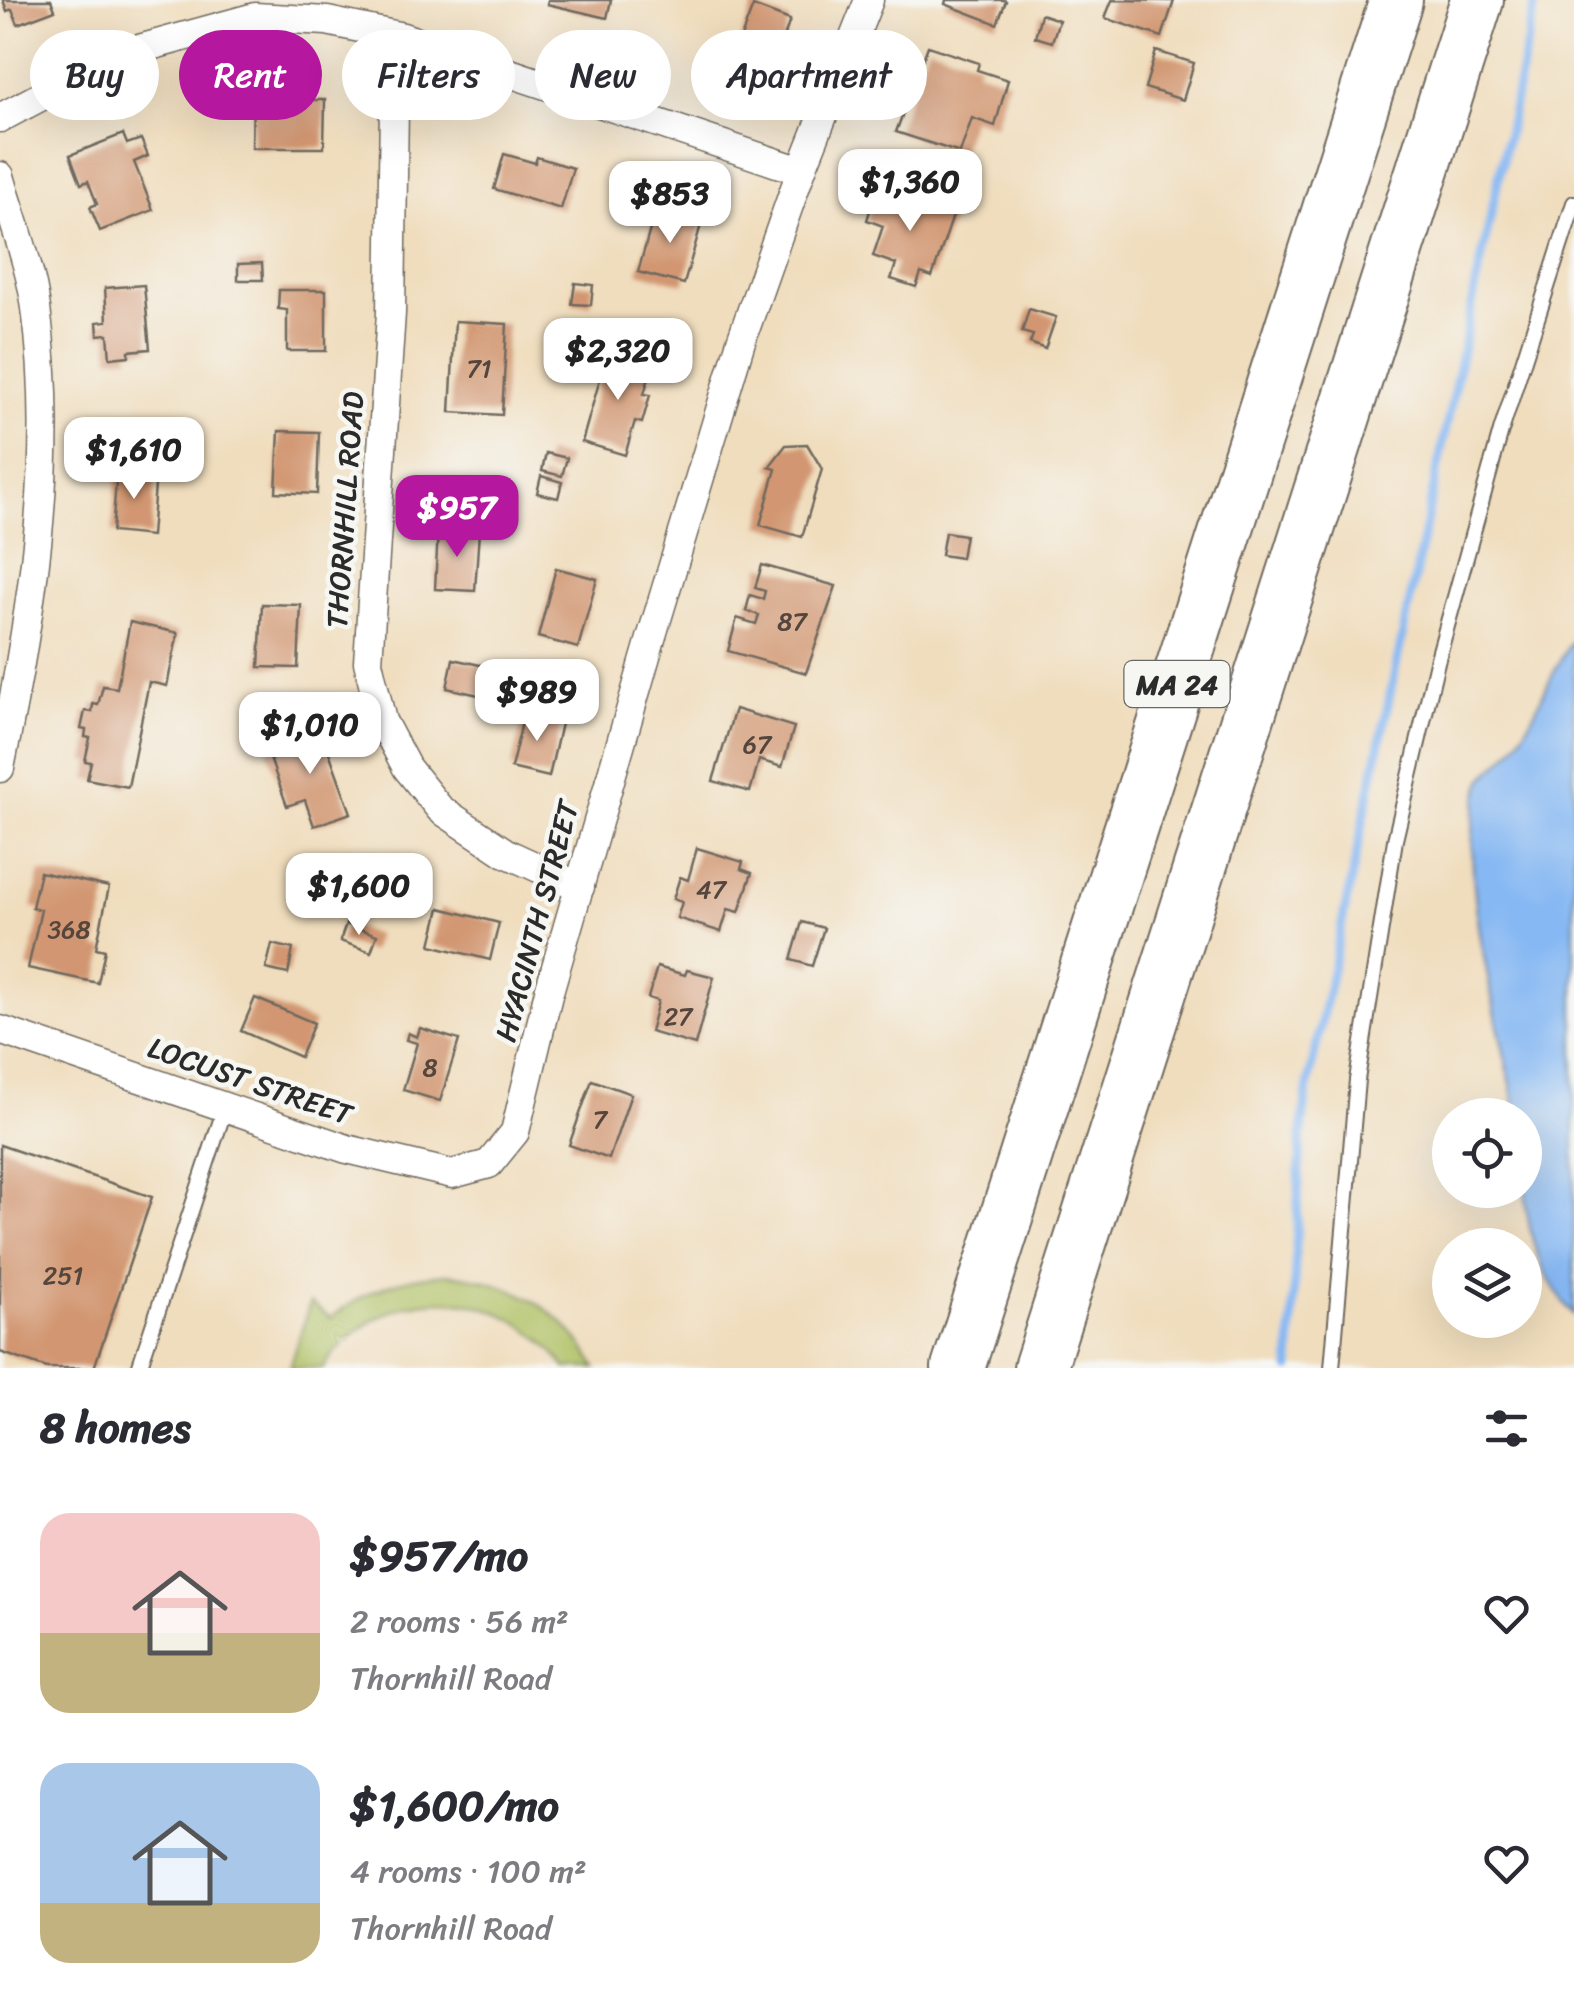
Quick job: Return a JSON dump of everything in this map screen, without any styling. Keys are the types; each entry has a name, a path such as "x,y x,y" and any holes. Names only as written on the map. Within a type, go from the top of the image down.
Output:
{"highway":[{"name":"MA 24","path":"958,1368 1396,0"},
{"name":"MA 24","path":"1040,1368 1477,0"}],"street":[{"name":"HYACINTH STREET","path":"482,1166 489,1164 514,1132 580,887 741,340 800,171 869,0"},
{"path":"0,118 121,54 255,18 327,21 368,30"},
{"path":"515,76 800,171"},
{"name":"THORNHILL ROAD","path":"394,120 392,313 368,662 382,721 406,768 440,809 506,853 580,887"},
{"path":"0,176 36,306 44,440 21,666 0,768"},
{"name":"LOCUST STREET","path":"0,1030 347,1149 452,1174 482,1166"}],"lane":[{"path":"1332,1368 1357,1080 1395,840 1437,662 1501,431 1574,203"},
{"path":"139,1368 225,1108"}],"green space":[{"path":"445,1274 492,1282 533,1301 568,1329 596,1368 566,1368 540,1339 510,1318 478,1306 444,1301 411,1305 378,1317 349,1338 323,1368 290,1368 310,1303 331,1318 384,1287"}],"water":[{"path":"1574,638 1574,1315 1542,1264 1542,1228 1531,1228 1527,1208 1542,1208 1542,1098 1513,1098 1482,948 1473,860 1474,820 1481,785 1520,738"}],"building":[{"path":"3,0 51,0 55,10 18,24"},
{"path":"548,0 611,0 607,18 547,4"},
{"path":"946,0 1006,1 997,24 945,4"},
{"path":"1112,0 1174,1 1162,37 1105,18"},
{"path":"753,6 790,20 786,30 744,30"},
{"path":"1041,14 1059,20 1052,42 1035,37"},
{"path":"927,49 979,63 977,70 1008,80 995,126 972,118 960,153 896,132 900,120 927,120"},
{"path":"1156,51 1194,63 1183,100 1145,88"},
{"path":"325,100 324,148 252,148 253,120 322,120"},
{"path":"123,134 127,144 141,139 148,156 134,162 153,210 100,231 90,207 97,204 88,181 81,184 70,155"},
{"path":"504,154 535,163 537,157 573,168 561,209 494,189"},
{"path":"877,189 910,200 914,190 937,198 934,205 954,213 932,277 921,273 916,287 891,279 896,264 873,256 883,226 867,220"},
{"path":"656,208 702,221 684,284 638,272"},
{"path":"262,263 263,280 238,280 238,264"},
{"path":"575,283 593,285 591,305 572,304"},
{"path":"144,285 150,349 110,358 108,334 98,335 97,322 107,321 105,288"},
{"path":"279,290 326,290 326,351 287,351 287,310 278,309"},
{"path":"1029,309 1056,317 1045,349 1030,343 1033,335 1022,332"},
{"path":"455,321 507,324 502,415 450,412"},
{"path":"608,351 653,363 644,394 650,395 642,423 635,421 625,455 582,442"},
{"path":"279,431 319,432 317,494 276,492"},
{"path":"807,444 822,469 802,537 760,525 776,469 769,467 786,445"},
{"path":"546,453 567,458 562,476 542,471"},
{"path":"117,469 156,472 151,536 112,532"},
{"path":"541,476 562,482 558,498 537,493"},
{"path":"438,529 479,531 475,591 435,589"},
{"path":"945,532 965,535 961,558 941,555"},
{"path":"762,565 836,586 806,673 728,651 737,618 756,624 759,615 746,611 750,595 763,599 765,591 755,588"},
{"path":"556,568 597,579 578,648 538,637"},
{"path":"262,604 301,605 298,668 259,667"},
{"path":"130,622 178,633 167,686 149,682 128,787 87,779 91,762 85,761 90,738 81,729 85,711 92,712 93,704 98,705 103,686 117,688"},
{"path":"453,659 489,667 483,696 447,688"},
{"path":"735,709 794,727 782,767 759,760 750,792 713,781"},
{"path":"525,710 562,719 549,777 511,768"},
{"path":"321,730 351,813 314,826 305,800 287,806 267,750"},
{"path":"697,848 743,862 741,869 752,873 739,912 728,909 721,932 677,918 682,902 673,899 680,877 688,880"},
{"path":"40,872 109,887 96,948 105,950 98,983 28,968 41,910 32,907"},
{"path":"440,908 499,923 490,960 431,945"},
{"path":"802,922 824,928 812,966 791,960"},
{"path":"346,924 377,935 371,952 340,941"},
{"path":"272,944 293,949 288,974 266,969"},
{"path":"657,967 685,975 687,970 714,977 695,1045 650,1032 658,1001 648,998"},
{"path":"255,998 314,1023 300,1057 241,1031"},
{"path":"420,1028 459,1040 440,1101 403,1090 417,1043 406,1040 408,1033 417,1037"},
{"path":"592,1080 631,1094 609,1159 569,1145"},
{"path":"0,1145 152,1197 94,1368 47,1368 0,1352"}],"waterway":[{"path":"1290,1368 1307,1090 1536,0"}]}
